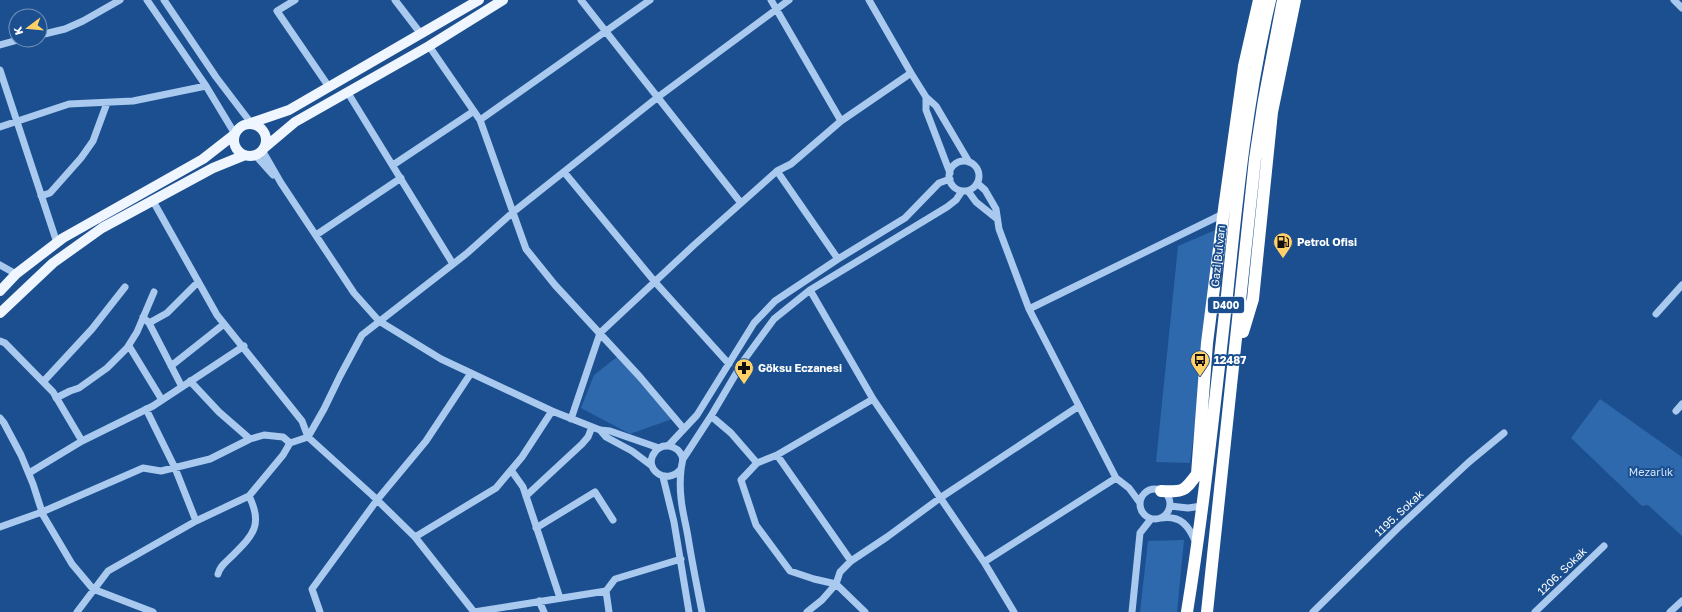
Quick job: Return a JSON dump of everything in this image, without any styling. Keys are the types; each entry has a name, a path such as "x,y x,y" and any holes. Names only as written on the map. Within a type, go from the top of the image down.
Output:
{"highway":[{"path":"1156,490 1178,492 1188,487 1197,474 1207,343 1223,214 1244,66 1259,0"},
{"name":"Gazi Bulvarı","path":"1187,612 1198,546 1241,161 1260,43 1270,0"},
{"name":"D400","path":"1208,612 1259,129 1274,40 1283,0"},
{"path":"1234,360 1253,299 1272,112 1295,0"}],"main road":[{"path":"0,291 16,274 63,238 203,158 235,134 241,126 289,110 479,0"},
{"path":"0,313 53,263 102,228 213,168 256,152 295,122 429,46 504,0"},
{"path":"235,134 234,144 236,149 256,152 266,144 265,133 261,128 251,123"}],"street":[{"path":"48,32 65,29 83,21 120,0"},
{"path":"147,0 206,86 235,134"},
{"path":"164,0 216,77 251,123"},
{"path":"295,0 277,11 329,87"},
{"path":"395,0 421,34"},
{"path":"581,0 741,203"},
{"path":"480,120 650,0"},
{"path":"771,0 841,121"},
{"path":"77,612 108,571 196,521 249,496 282,455 290,442 308,437 362,335 453,264 512,213 658,97 789,0"},
{"path":"702,612 681,498 681,469 683,459 711,416 744,360 774,319 810,290 947,207 965,191 973,188 979,177 978,171 969,162 936,106 926,97 911,73 869,0"},
{"path":"1674,0 1682,8"},
{"path":"429,46 480,120 526,249 555,285 600,333 684,429"},
{"path":"0,70 57,243"},
{"path":"571,419 600,333 777,171 791,164 841,121 911,73"},
{"path":"0,127 70,104 133,101 206,86"},
{"path":"348,92 453,264"},
{"path":"926,97 926,110 952,184 956,189 965,191 996,218"},
{"path":"41,196 50,192 82,158 93,142 107,103"},
{"path":"392,165 474,111"},
{"path":"256,152 281,183 354,293 379,321 441,359 552,411 600,430 610,431 659,448"},
{"path":"652,466 652,456 659,448 669,445 697,415 754,323 775,301 838,259 905,218 940,183 950,176 952,167 957,163 969,162"},
{"path":"777,171 838,259"},
{"path":"564,172 655,282 729,364"},
{"path":"316,235 401,178"},
{"path":"977,183 985,190 996,209 996,218 1028,309 1116,478 1129,488 1140,503 1142,513 1151,519 1171,517 1184,523 1191,530 1198,546"},
{"path":"153,201 198,282 224,324 244,346 302,421 308,437 416,537 474,612 606,591 615,580 681,559"},
{"path":"1028,309 1223,214"},
{"path":"0,265 16,274"},
{"path":"146,320 167,313 198,282"},
{"path":"1656,314 1682,285"},
{"path":"43,382 92,329 125,288"},
{"path":"810,290 874,399 984,562 1014,612"},
{"path":"56,398 79,388 107,368 129,346 146,320 154,292"},
{"path":"146,320 182,387"},
{"path":"171,366 224,324"},
{"path":"0,341 5,343 53,392 82,441"},
{"path":"129,346 162,400"},
{"path":"29,473 82,441 162,400 244,346"},
{"path":"320,612 312,589 377,500 426,441 471,373"},
{"path":"190,381 219,412 250,439"},
{"path":"865,612 836,584 790,571 756,525 741,480 756,463 777,455 874,399"},
{"path":"1676,411 1682,404"},
{"path":"807,612 822,600 836,584 840,572 851,561 887,537 940,498 1079,406"},
{"path":"146,409 175,468 196,521"},
{"path":"416,537 496,488 522,457 552,411"},
{"path":"711,416 731,433 756,463"},
{"path":"0,418 18,448 29,473 42,512 72,564 93,589 153,612"},
{"path":"526,496 582,444 588,437 592,427"},
{"path":"600,430 606,437 652,466 658,474 663,477 673,476 681,469"},
{"name":"1195. Sokak","path":"1313,612 1431,497 1469,462 1504,433"},
{"path":"0,527 42,512 143,468 161,471 210,459 250,439 264,435 283,436 290,442"},
{"path":"669,445 678,450 683,459"},
{"path":"777,455 851,561"},
{"path":"511,470 523,487 560,598"},
{"path":"663,477 674,522 689,612"},
{"path":"984,562 1116,478"},
{"path":"1129,488 1138,491 1156,490 1168,497 1170,506 1168,511 1161,518"},
{"path":"1140,503 1144,494 1156,490"},
{"path":"536,528 595,492 613,520"},
{"path":"218,574 220,567 250,538 257,520 254,506 249,496"},
{"path":"1170,506 1188,508 1202,506"},
{"path":"1132,612 1140,533 1151,519"},
{"name":"1206. Sokak","path":"1535,612 1604,546"},
{"path":"606,591 609,612"},
{"path":"539,601 544,612"},
{"path":"1670,612 1682,601"}],"green space":[{"path":"1220,228 1190,463 1156,462 1178,246"},
{"path":"617,357 675,418 630,434 581,408 594,375"},
{"name":"Mezarlık","path":"1600,399 1682,457 1682,536 1648,505 1642,506 1571,438"},
{"path":"1184,540 1177,612 1140,612 1148,541"}],"place":[{"name":"Petrol Ofisi","path":"1283,259"},
{"name":"12487","path":"1200,377"},
{"name":"Göksu Eczanesi","path":"744,385"}]}
